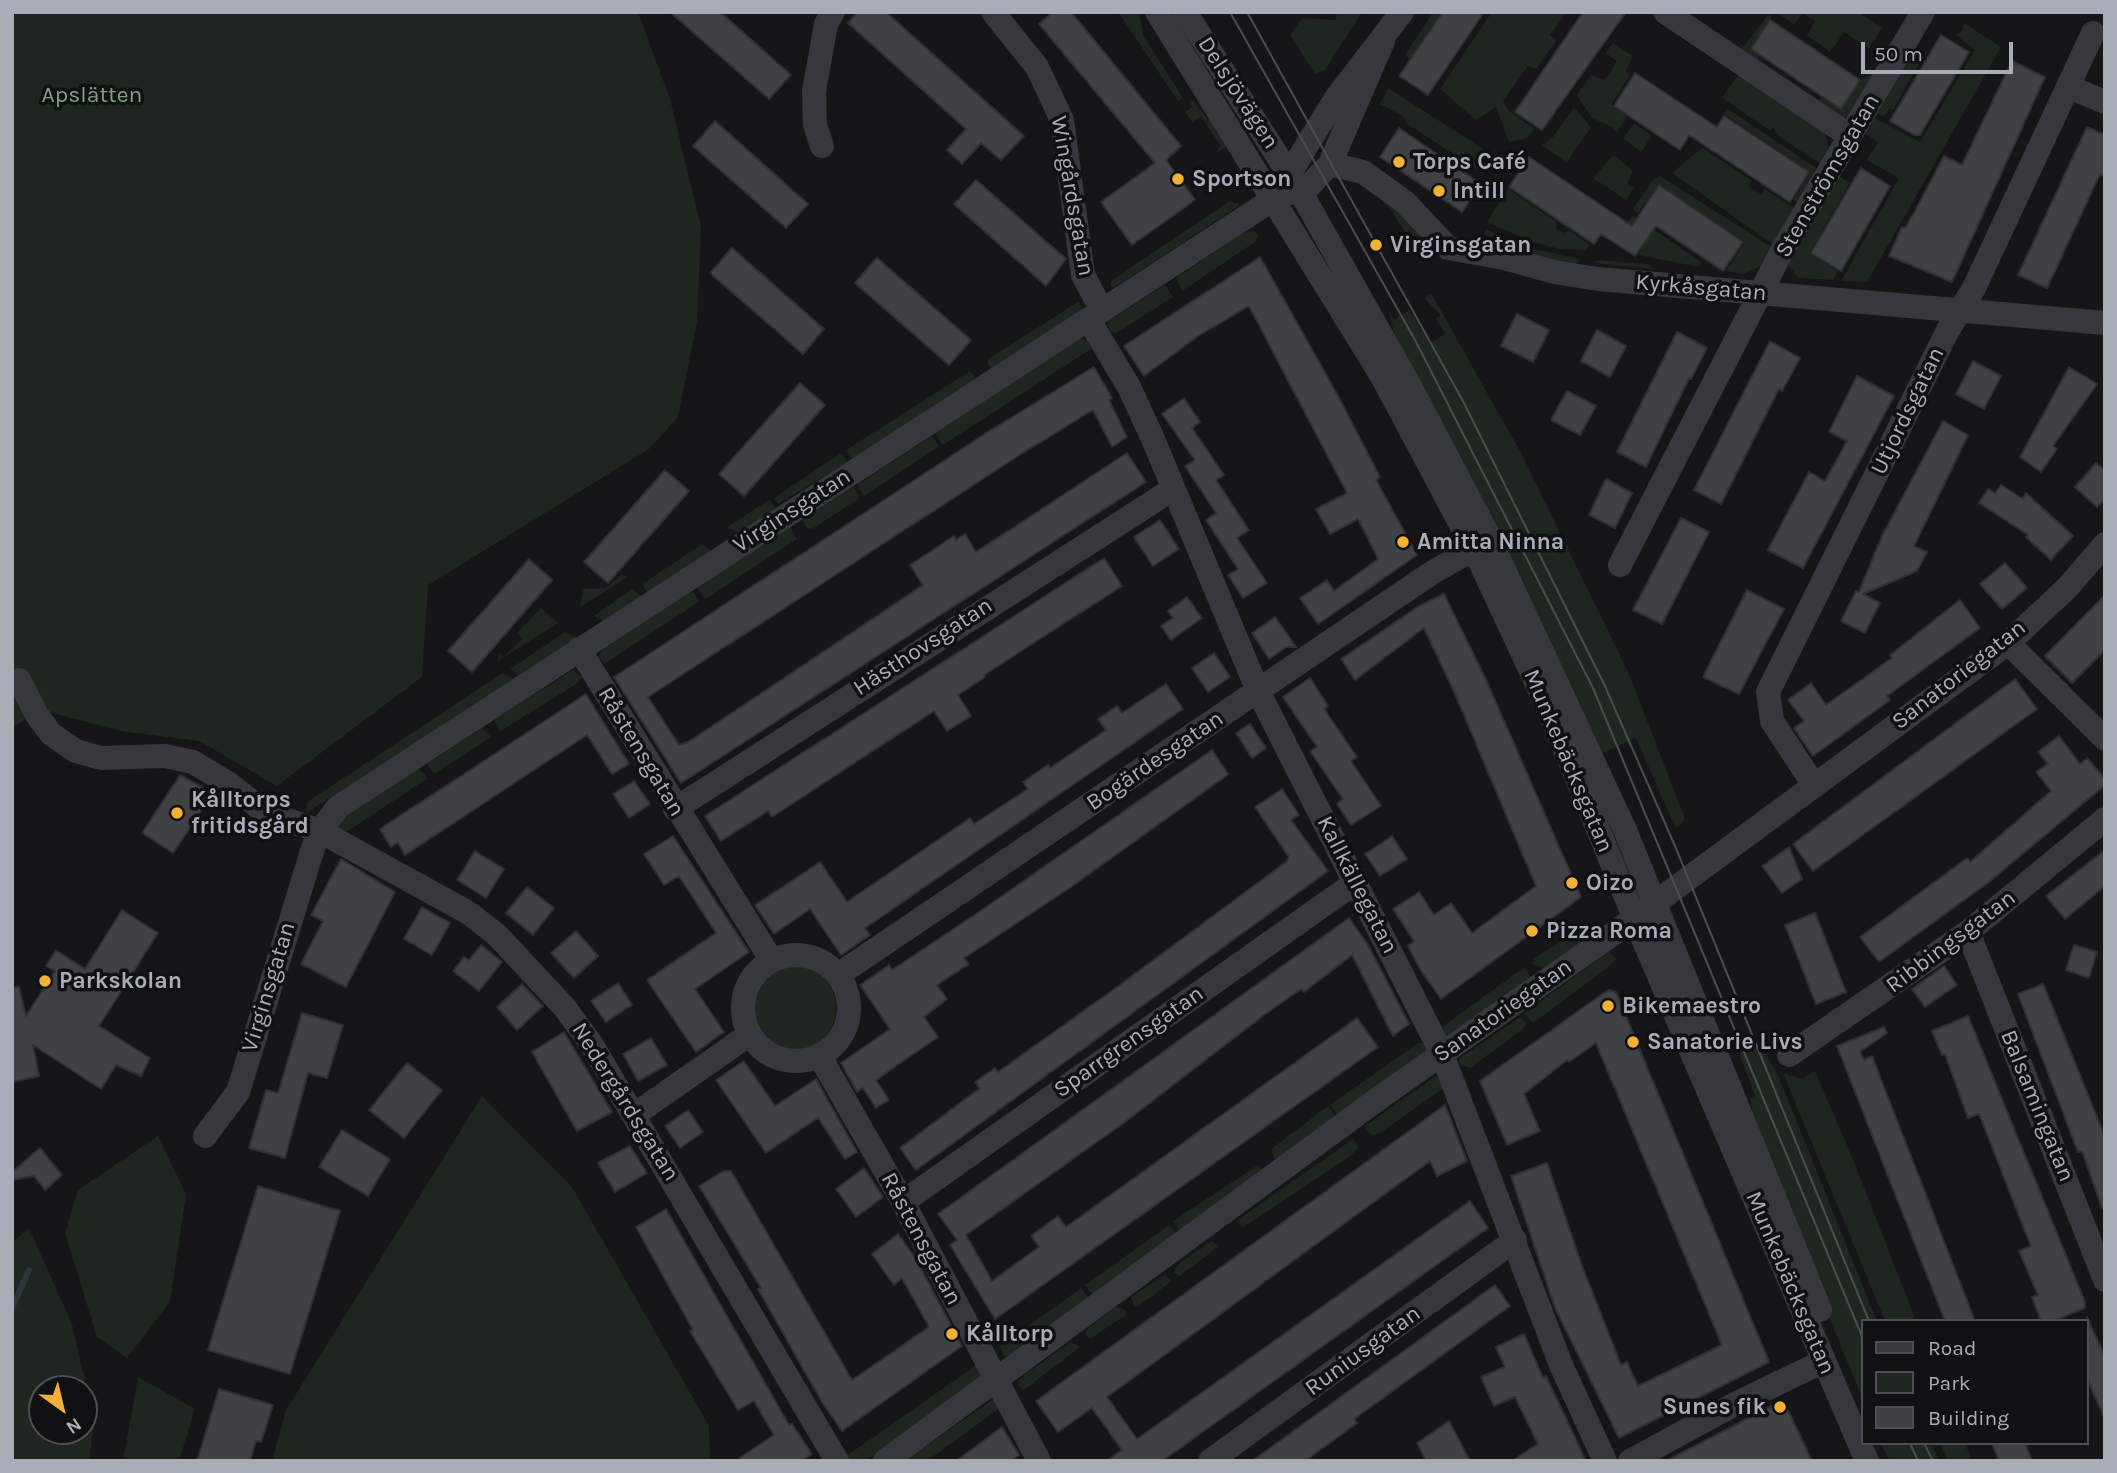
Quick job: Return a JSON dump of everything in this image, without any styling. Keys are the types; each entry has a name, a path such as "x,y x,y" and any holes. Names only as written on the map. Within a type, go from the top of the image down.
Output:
{"street":[{"path":"822,146 815,125 814,91 826,24 833,12"},
{"name":"Wingårdsgatan","path":"993,12 1037,67 1062,120 1083,275 1095,316"},
{"name":"Delsjövägen","path":"1157,12 1272,200"},
{"name":"Delsjövägen","path":"1185,12 1295,182"},
{"path":"1295,182 1306,148 1336,98 1383,41 1402,12"},
{"path":"1665,12 1850,136"},
{"name":"Stenströmsgatan","path":"1620,565 1761,292 1923,12"},
{"name":"Utjordsgatan","path":"1814,785 1772,721 1768,691 1948,330 1974,288 2094,33"},
{"path":"1295,182 1330,164 1383,41"},
{"path":"2069,87 2105,102"},
{"path":"1275,149 1306,148"},
{"name":"Kyrkåsgatan","path":"1330,164 1363,172 1405,202 1448,248 1583,278 2105,323"},
{"name":"Virginsgatan","path":"205,1136 238,1093 301,880 320,831 338,807 1095,316 1272,200 1295,182"},
{"name":"Munkebäcksgatan","path":"1295,182 1411,387 1486,531 1607,787 1862,1413"},
{"name":"Munkebäcksgatan","path":"1272,200 1384,378 1474,549 1548,708 1634,918 1867,1461"},
{"name":"Kallkällegatan","path":"1095,316 1129,387 1258,691 1441,1054 1515,1240 1560,1365 1605,1461"},
{"name":"Hästhovsgatan","path":"675,809 1173,489"},
{"name":"Sanatoriegatan","path":"885,1461 2008,643 2067,588 2105,544"},
{"name":"Bogärdesgatan","path":"838,975 1433,572 1474,549"},
{"path":"2008,643 2105,739"},
{"name":"Råstensgatan","path":"579,649 675,809 772,961"},
{"path":"19,680 37,715 51,734 76,751 101,758 165,756 193,762 228,783 266,813 320,831"},
{"name":"Ribbingsgatan","path":"1789,1055 1968,932 2105,819"},
{"name":"Nedergårdsgatan","path":"320,831 467,912 496,934 572,1016 634,1115 836,1461"},
{"name":"Sparrgrensgatan","path":"903,1202 1356,882"},
{"name":"Balsamingatan","path":"1968,932 2105,1280"},
{"path":"792,955 812,957 838,975 845,987 849,1013 839,1038 819,1055 794,1061 781,1058 768,1053 750,1034 743,1007 745,993 751,980 772,961 792,955"},
{"path":"634,1115 750,1034"},
{"name":"Råstensgatan","path":"819,1055 903,1202 1040,1461"},
{"name":"Runiusgatan","path":"1210,1461 1515,1240"},
{"path":"1630,1461 1824,1361"}],"green space":[{"name":"Apslätten","path":"12,12 638,12 670,99 701,227 697,322 678,417 649,449 428,585 422,677 277,786 199,741 120,731 38,709 12,729"},
{"path":"1118,12 1139,12 1143,35 1183,98 1178,101"},
{"path":"1337,12 1362,12 1325,70 1315,74 1290,35 1302,18 1336,20"},
{"path":"1433,12 1441,14 1410,59 1405,55"},
{"path":"1492,12 1567,12 1550,35 1557,40 1536,69 1528,66 1503,101 1508,110 1534,129 1527,138 1509,142 1496,107 1476,120 1440,89"},
{"path":"1776,12 1858,12 1882,28 1869,48 1844,32 1830,52 1807,35 1815,22 1803,13 1794,24"},
{"path":"1768,15 1772,16 1750,49 1760,56 1758,60 1739,52"},
{"path":"1964,23 2001,47 1867,282 1841,281 1898,180 1867,160 1878,142 1863,132 1871,116 1920,142 1975,50 1956,35 1962,31"},
{"path":"1613,43 1633,56 1626,71 1630,75 1611,105 1627,116 1617,133 1612,127 1592,118 1577,95 1591,75 1605,80 1617,61 1605,53"},
{"path":"1908,53 1921,60 1893,110 1889,109 1884,117 1875,112"},
{"path":"1740,72 1823,129 1829,147 1822,165 1777,135 1774,128 1769,130 1724,99 1723,96"},
{"path":"1874,73 1849,117 1844,118 1817,104 1822,98 1841,109 1861,80"},
{"path":"1388,88 1502,161 1498,168 1489,164 1483,173 1407,124 1403,116 1380,104"},
{"path":"1192,100 1230,144 1215,154 1221,146 1201,117 1192,122 1185,112 1192,107 1189,102"},
{"path":"1574,107 1591,127 1567,162 1542,145 1553,137"},
{"path":"1728,109 1819,170 1799,203 1793,200 1811,172 1724,114"},
{"path":"1634,123 1652,136 1641,152 1623,138"},
{"path":"1702,148 1751,180 1748,186 1761,194 1765,189 1795,209 1774,245 1672,173"},
{"path":"1614,155 1633,171 1627,184 1634,188 1626,200 1593,178"},
{"path":"1837,175 1850,183 1809,253 1838,271 1833,280 1798,278 1786,261"},
{"path":"1660,176 1773,248 1762,265 1744,274 1726,271 1745,242 1659,184 1638,213 1633,209 1653,180"},
{"path":"1508,189 1557,222 1556,229 1564,233 1569,230 1589,244 1586,250 1560,249 1530,241 1487,222"},
{"path":"1379,195 1423,233 1416,250 1390,208"},
{"path":"1230,201 1240,205 1115,287 1111,286 1111,281"},
{"path":"1633,215 1701,262 1699,267 1638,255 1644,245 1624,234 1616,237"},
{"path":"1487,230 1537,250 1578,258 1579,262 1576,264 1546,259 1509,247 1483,234"},
{"path":"1253,231 1259,235 1255,242 1182,291 1176,278 1243,233"},
{"path":"1598,260 1647,264 1655,269 1592,263"},
{"path":"1165,285 1173,297 1114,334 1111,331 1107,325 1110,320"},
{"path":"1431,293 1521,453 1629,674 1684,816 1684,821 1678,827 1675,827 1636,738 1599,755 1396,341 1389,312 1394,320 1409,310 1430,343 1445,334 1436,319 1440,315 1424,298"},
{"path":"1078,302 1083,309 992,369 988,364 988,359"},
{"path":"1080,338 1088,341 1091,349 943,445 935,433"},
{"path":"970,371 976,378 852,460 846,450"},
{"path":"932,436 939,446 864,496 857,485"},
{"path":"841,453 847,462 778,504 774,498"},
{"path":"853,487 860,498 812,529 807,528 802,520"},
{"path":"769,500 776,508 739,533 727,527"},
{"path":"790,527 797,539 705,599 697,588"},
{"path":"702,544 712,551 648,593 642,584"},
{"path":"622,574 628,577 580,607 583,589 606,588"},
{"path":"632,589 642,596 603,621 594,616"},
{"path":"692,591 700,601 604,664 599,657 602,650"},
{"path":"541,608 558,623 498,661 498,654 503,657 522,639 517,633"},
{"path":"565,632 577,638 518,676 510,669"},
{"path":"573,670 582,677 578,683 499,732 494,720"},
{"path":"503,673 515,679 306,813 307,804 313,798"},
{"path":"482,728 491,737 434,774 427,764"},
{"path":"419,768 428,778 348,831 338,830 336,823 341,819"},
{"path":"1590,923 1596,931 1545,968 1532,964 1533,959"},
{"path":"1609,952 1616,959 1607,968 1533,1023 1524,1013"},
{"path":"793,965 810,968 829,984 836,1008 833,1025 817,1044 793,1051 776,1048 757,1032 750,1008 753,991 769,972"},
{"path":"1525,967 1530,976 1528,980 1448,1035 1444,1034 1443,1026"},
{"path":"1520,1017 1527,1023 1523,1029 1470,1068 1459,1064 1460,1058"},
{"path":"1759,1042 1778,1075 1876,1319 1862,1319 1862,1398 1759,1146 1750,1098 1755,1096 1738,1050"},
{"path":"1418,1043 1423,1043 1429,1050 1339,1118 1330,1105"},
{"path":"1815,1071 1855,1164 1915,1319 1884,1319 1783,1073 1802,1079"},
{"path":"1440,1076 1445,1085 1441,1090 1380,1133 1373,1135 1368,1132 1365,1126 1433,1078"},
{"path":"482,1096 572,1187 709,1426 710,1461 272,1461 286,1410"},
{"path":"1328,1106 1337,1119 1276,1163 1271,1149"},
{"path":"158,1136 186,1194 170,1302 127,1358 97,1337 65,1233 78,1190"},
{"path":"1353,1139 1359,1147 1350,1156 1242,1228 1237,1222 1239,1219"},
{"path":"1258,1165 1263,1171 1180,1232 1173,1221"},
{"path":"1169,1225 1177,1233 1092,1294 1085,1285"},
{"path":"29,1228 72,1324 84,1375 28,1375 28,1445 91,1445 89,1461 12,1461 12,1242"},
{"path":"1211,1241 1219,1246 1180,1276 1173,1273 1177,1265"},
{"path":"1165,1275 1172,1281 1137,1307 1133,1304 1131,1297"},
{"path":"1081,1288 1089,1298 1008,1356 1004,1356 1000,1346"},
{"path":"1116,1307 1124,1309 1127,1314 1090,1339 1085,1334 1088,1328"},
{"path":"1071,1342 1080,1347 1024,1390 1020,1387 1018,1381 1027,1373"},
{"path":"978,1364 984,1373 971,1385 866,1461 846,1461 845,1457"},
{"path":"138,1377 195,1409 179,1461 123,1461"},
{"path":"999,1395 1003,1406 927,1461 905,1461"},
{"path":"1882,1445 1932,1445 1939,1461 1890,1461"},
{"path":"1941,1445 1966,1445 1972,1461 1948,1461"}],"building":[{"path":"670,12 720,12 791,75 769,99"},
{"path":"857,12 886,12 1024,136 1001,160 981,143 962,164 947,150 966,129 848,23"},
{"path":"1053,12 1071,12 1181,146 1166,160 1195,200 1132,245 1101,202 1155,163 1039,24"},
{"path":"1443,12 1484,12 1428,95 1399,76"},
{"path":"1583,12 1626,12 1542,130 1515,112"},
{"path":"1770,20 1860,80 1841,109 1751,49"},
{"path":"1941,35 1969,52 1920,135 1914,135 1890,121"},
{"path":"2012,61 2045,77 1952,282 1889,256 1902,227 1905,228 1944,156 1962,165"},
{"path":"1635,73 1717,127 1724,116 1809,172 1790,202 1689,135 1680,150 1614,106"},
{"path":"715,121 808,204 786,228 693,146"},
{"path":"2087,127 2105,135 2105,177 2100,174 2047,288 2018,275"},
{"path":"1399,128 1481,184 1462,212 1380,157"},
{"path":"1529,157 1632,226 1659,185 1743,242 1723,271 1656,226 1635,256 1601,234 1594,244 1509,187"},
{"path":"1861,168 1890,186 1841,271 1811,253"},
{"path":"976,180 1066,259 1046,286 954,204"},
{"path":"732,248 824,329 803,354 710,273"},
{"path":"1260,257 1337,394 1380,477 1376,480 1417,555 1318,624 1300,598 1327,580 1334,591 1378,559 1358,519 1330,534 1316,509 1347,493 1249,306 1198,336 1144,376 1124,346"},
{"path":"877,258 971,340 949,365 855,283"},
{"path":"1517,314 1549,330 1533,362 1501,346"},
{"path":"1597,330 1626,346 1610,377 1581,361"},
{"path":"1677,332 1707,348 1691,379 1689,378 1646,467 1617,452"},
{"path":"1770,341 1800,358 1782,391 1779,389 1721,504 1694,490"},
{"path":"1973,361 2001,376 1984,409 1956,394"},
{"path":"1094,367 1112,398 1109,400 1127,437 1112,447 1093,410 648,697 679,745 688,742 923,585 910,565 954,536 956,540 965,534 976,552 1127,453 1146,482 681,783 614,677 991,430"},
{"path":"2069,367 2097,384 2053,446 2057,449 2041,472 2020,457"},
{"path":"1857,376 1894,396 1803,568 1768,550 1809,472 1825,481 1847,441 1829,432"},
{"path":"800,383 825,405 744,496 719,474"},
{"path":"1567,391 1596,406 1580,435 1551,420"},
{"path":"1184,398 1200,422 1192,428 1224,475 1216,480 1249,530 1237,538 1267,583 1243,598 1228,575 1238,569 1206,520 1216,513 1185,466 1195,460 1162,414"},
{"path":"1943,421 1968,435 1914,546 1927,552 1917,571 1863,594 1880,603 1865,633 1841,621 1856,591 1859,592 1882,536"},
{"path":"2096,463 2105,470 2105,498 2097,507 2075,487"},
{"path":"665,470 689,491 608,583 584,562"},
{"path":"1606,479 1632,493 1615,528 1589,515"},
{"path":"2001,485 2023,499 2026,493 2073,536 2051,560 2026,537 2028,535 1979,503 1988,489 1995,493"},
{"path":"1681,518 1709,532 1662,624 1633,610"},
{"path":"1160,520 1179,549 1153,566 1134,537"},
{"path":"1104,558 1122,586 984,675 985,677 958,695 971,716 947,731 934,711 772,817 768,811 721,841 705,816"},
{"path":"529,559 552,580 472,672 448,651"},
{"path":"2005,563 2027,588 2002,609 1980,584"},
{"path":"1747,590 1784,609 1739,694 1703,677"},
{"path":"1444,594 1487,682 1581,897 1441,999 1420,969 1408,946 1414,941 1393,909 1419,892 1434,915 1451,903 1472,933 1536,886 1456,696 1424,628 1355,680 1341,659 1419,606"},
{"path":"2105,595 2105,650 2072,683 2045,656"},
{"path":"1187,597 1202,618 1171,640 1161,626 1173,618 1168,611"},
{"path":"1960,600 1980,628 1887,696 1890,700 1813,756 1794,728 1804,721 1788,700 1811,683 1826,705 1892,658 1890,655"},
{"path":"1275,617 1296,647 1286,647 1269,659 1252,633"},
{"path":"1214,653 1230,677 1208,692 1192,668"},
{"path":"1310,678 1328,706 1324,709 1357,757 1351,761 1381,806 1351,825 1337,804 1343,799 1310,751 1317,747 1283,697"},
{"path":"2015,679 2037,709 1813,871 1793,844"},
{"path":"1166,684 1183,709 865,928 870,935 841,955 810,909 774,934 755,905 820,862 847,902 970,818 974,824 1028,789 1023,782 1048,765 1050,768 1106,730 1098,719 1117,706 1122,713"},
{"path":"586,694 629,764 612,774 587,735 405,855 398,843 391,847 380,829"},
{"path":"1250,724 1266,748 1252,758 1236,733"},
{"path":"2059,736 2080,764 2087,758 2105,779 2105,785 1989,882 1879,962 1860,937 1967,858 1970,862 2051,791 2036,772 2048,764 2038,752"},
{"path":"1212,750 1228,774 1226,776 1071,887 964,958 969,964 937,985 947,999 924,1017 938,1037 876,1080 889,1100 876,1108 863,1088 857,1092 841,1063 890,1029 860,985 889,965 892,970 976,914"},
{"name":"Kålltorps fritidsgård","path":"180,775 213,793 173,853 142,833"},
{"path":"634,781 650,804 629,818 613,794"},
{"path":"1282,789 1299,815 1291,820 1328,871 916,1170 900,1148 980,1088 975,1082 995,1068 998,1072 1286,862 1289,857 1255,807"},
{"path":"673,836 749,952 695,989 724,1032 696,1052 647,980 716,933 679,876 664,885 644,854"},
{"path":"1392,836 1407,859 1380,876 1365,854"},
{"path":"1789,847 1802,879 1782,893 1762,866"},
{"path":"2105,850 2105,886 2065,919 2046,896"},
{"path":"475,851 504,869 486,898 457,880"},
{"path":"341,859 395,892 346,987 301,964 323,921 311,915"},
{"path":"527,887 554,908 533,935 506,913"},
{"path":"422,907 450,923 432,955 404,939"},
{"path":"122,910 158,933 99,1026 150,1058 141,1076 116,1065 101,1089 33,1045 39,1076 12,1082 12,988 19,987 26,1016 55,971 46,966 56,950 85,969"},
{"path":"1815,913 1846,992 1816,1004 1785,925"},
{"path":"1349,918 1368,945 1409,1024 1393,1036 1352,955 1304,992 1301,989 1264,1015 1125,1122 966,1235 992,1281 1039,1247 1031,1236 1058,1216 1066,1227 1357,1018 1378,1047 995,1319 950,1245 957,1240 938,1214"},
{"path":"576,931 598,956 574,978 551,953"},
{"path":"481,945 502,962 479,991 453,971 464,957 469,960"},
{"path":"2074,945 2097,952 2089,978 2066,970"},
{"path":"1944,966 1957,985 1925,1007 1912,989"},
{"path":"618,983 632,1005 606,1022 591,1001"},
{"path":"522,984 543,1006 517,1030 497,1007"},
{"path":"2043,984 2105,1137 2105,1208 2102,1208 2082,1151 2078,1152 2018,994"},
{"path":"1608,990 1616,992 1769,1362 1619,1438 1555,1308 1511,1176 1547,1163 1582,1266 1621,1365 1627,1362 1638,1386 1722,1345 1596,1043 1569,1062 1567,1060 1524,1094 1540,1131 1507,1145 1480,1081"},
{"path":"302,1013 343,1025 327,1078 308,1073 285,1158 249,1148 266,1090 278,1093"},
{"path":"1968,1016 2085,1302 2085,1308 2058,1319 2040,1319 2032,1297 2038,1295 2019,1251 2031,1246 1979,1114 1968,1118 1945,1054 1942,1055 1932,1031"},
{"path":"1884,1027 1887,1033 1860,1052 1864,1060 1872,1056 1974,1319 1944,1319 1837,1046"},
{"path":"564,1032 612,1112 577,1131 532,1052"},
{"path":"651,1038 667,1065 638,1081 623,1054"},
{"path":"744,1061 775,1106 816,1079 857,1152 845,1159 818,1118 766,1153 716,1080"},
{"path":"407,1063 442,1090 404,1138 369,1110"},
{"path":"1445,1105 1467,1161 1437,1176 1430,1161 1107,1397 1137,1439 1470,1201 1488,1228 1162,1461 1106,1461 1122,1450 1092,1408 1058,1432 1036,1401"},
{"path":"688,1110 703,1132 680,1148 665,1126"},
{"path":"342,1130 390,1159 368,1196 319,1167"},
{"path":"630,1146 647,1173 615,1192 598,1163"},
{"path":"40,1148 62,1175 45,1190 34,1176 12,1180 12,1172"},
{"path":"864,1168 883,1197 856,1217 836,1189"},
{"path":"724,1171 731,1171 852,1380 929,1327 902,1278 894,1285 872,1254 898,1234 916,1259 962,1346 842,1431 822,1402 758,1289 761,1288 699,1186"},
{"path":"258,1186 340,1211 290,1374 208,1350"},
{"path":"666,1209 789,1425 792,1424 812,1454 801,1461 735,1461 774,1435 754,1401 738,1410 690,1331 693,1330 636,1227"},
{"path":"1495,1285 1510,1306 1354,1419 1357,1423 1334,1440 1305,1461 1252,1461"},
{"path":"2089,1321 2105,1357 2105,1419 2089,1383"},
{"path":"1524,1334 1543,1378 1546,1376 1586,1461 1512,1461 1538,1444 1515,1397 1494,1406 1481,1377 1505,1367 1496,1347"},
{"path":"219,1389 273,1405 261,1442 256,1441 250,1461 197,1461"},
{"path":"1783,1400 1812,1461 1666,1461"},
{"path":"1449,1421 1470,1461 1426,1461 1417,1443"},
{"path":"1002,1427 1019,1455 1012,1461 956,1461"},
{"path":"1993,1445 2026,1445 2032,1461 1999,1461"}],"waterway":[{"path":"12,1308 29,1270"}],"tram line":[{"path":"1230,12 1415,340 1593,688 1862,1337"},
{"path":"1247,12 1464,403 1604,684 1675,846 1868,1319"},
{"path":"1911,1445 1918,1461"},
{"path":"1925,1445 1933,1461"}],"place":[{"name":"Torps Café","path":"1399,162"},
{"name":"Sportson","path":"1178,179"},
{"name":"Intill","path":"1439,191"},
{"name":"Virginsgatan","path":"1376,245"},
{"name":"Amitta Ninna","path":"1403,542"},
{"name":"Kålltorps fritidsgård","path":"177,813"},
{"name":"Oizo","path":"1572,883"},
{"name":"Pizza Roma","path":"1532,931"},
{"name":"Parkskolan","path":"45,981"},
{"name":"Bikemaestro","path":"1608,1006"},
{"name":"Sanatorie Livs","path":"1633,1042"},
{"name":"Kålltorp","path":"952,1334"},
{"name":"Sunes fik","path":"1780,1407"}]}
